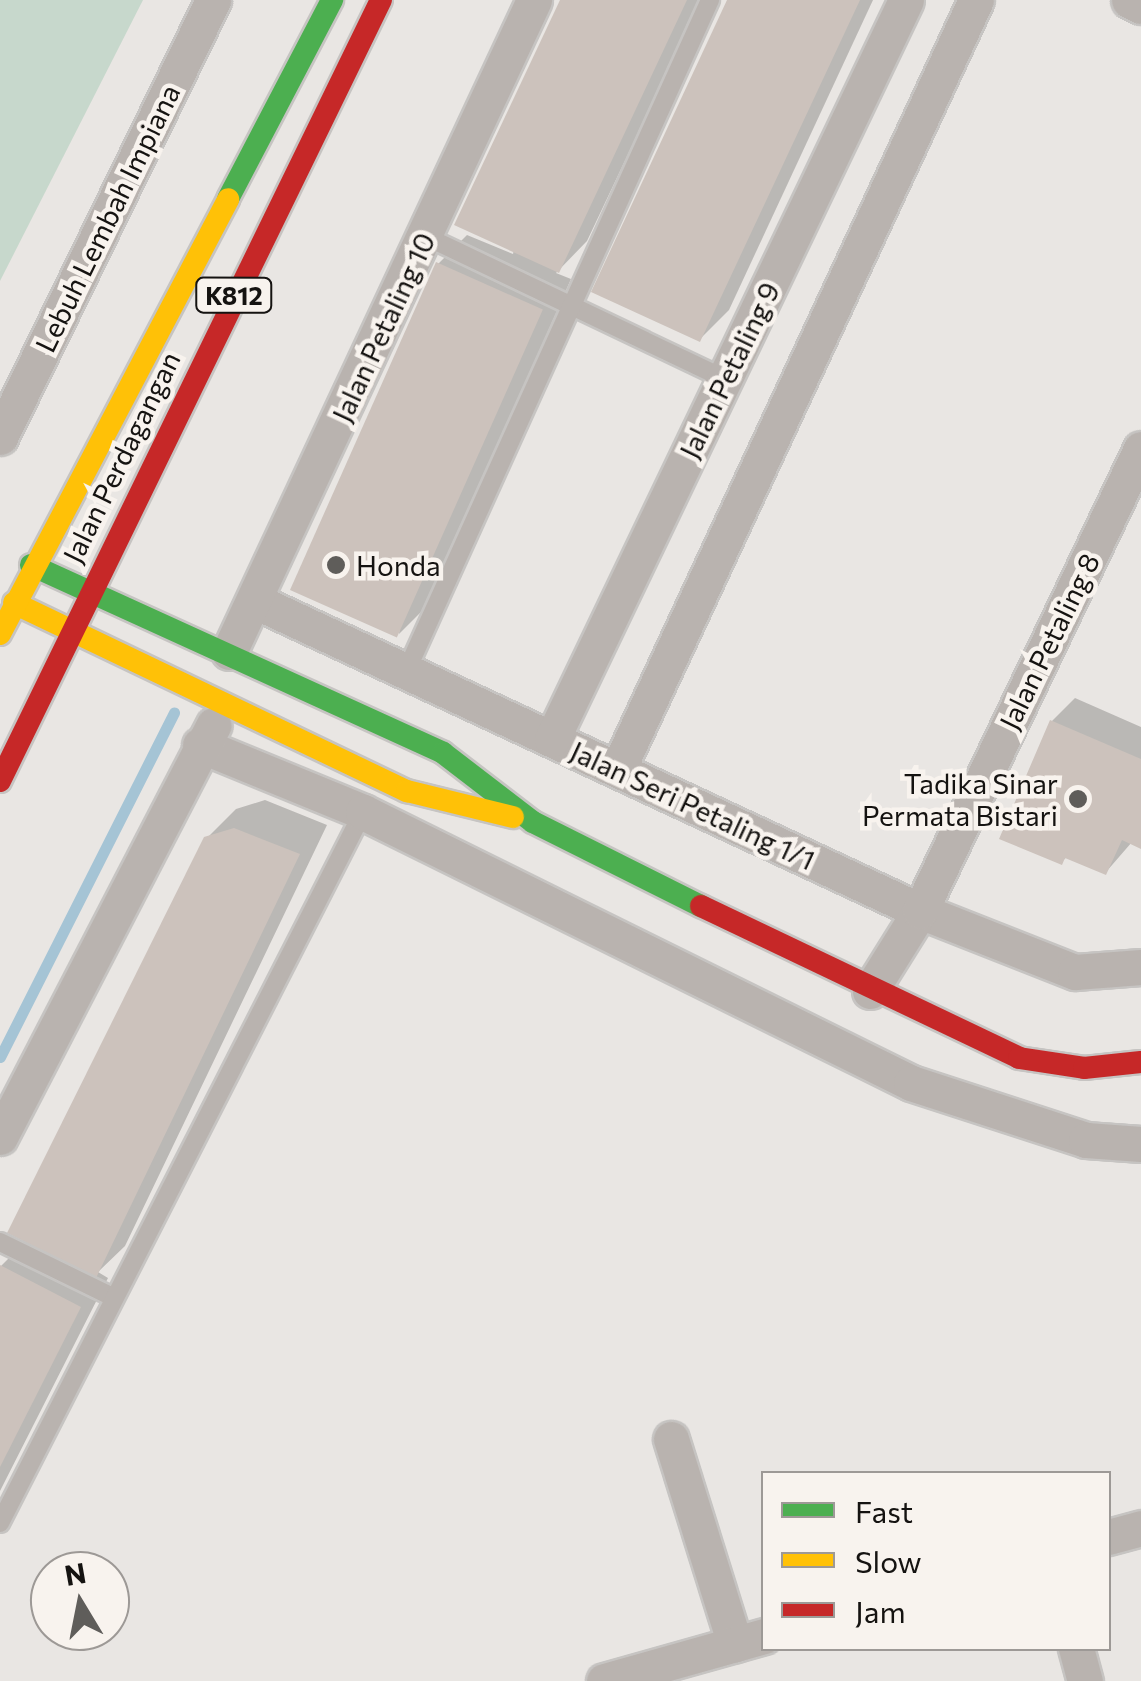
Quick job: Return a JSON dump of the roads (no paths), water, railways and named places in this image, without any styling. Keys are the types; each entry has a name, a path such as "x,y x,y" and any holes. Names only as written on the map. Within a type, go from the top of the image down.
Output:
{"street":[{"name":"Lebuh Lembah Impiana","path":"0,437 213,0"},
{"name":"Jalan Perdagangan","path":"0,634 31,566 332,0"},
{"name":"Jalan Perdagangan","path":"0,781 88,591 381,0"},
{"name":"Jalan Petaling 10","path":"230,652 534,0"},
{"name":"Jalan Petaling 9","path":"552,740 906,0"},
{"path":"618,769 976,0"},
{"path":"1129,0 1141,6"},
{"name":"Jalan Petaling 8","path":"870,991 920,911 1141,449"},
{"path":"31,566 230,652 443,753 532,822 870,991 1019,1058 1084,1068 1141,1062"},
{"name":"Jalan Seri Petaling 1/1","path":"254,601 920,911 1076,972 1141,966"},
{"path":"14,603 407,792 532,822"},
{"path":"0,1137 200,744 229,704"},
{"path":"200,744 363,812 911,1083 1086,1140 1141,1144"},
{"path":"604,1681 749,1640 671,1439"},
{"path":"1111,1536 1141,1528"},
{"path":"1077,1651 1085,1681"}],"lane":[{"path":"406,672 710,0"},
{"path":"425,236 725,379"},
{"path":"0,1523 363,812"},
{"path":"0,1242 114,1297"}],"waterway":[{"path":"0,1057 174,712"}],"place":[{"name":"Honda","path":"336,565"},
{"name":"Tadika Sinar Permata Bistari","path":"1078,799"}]}
